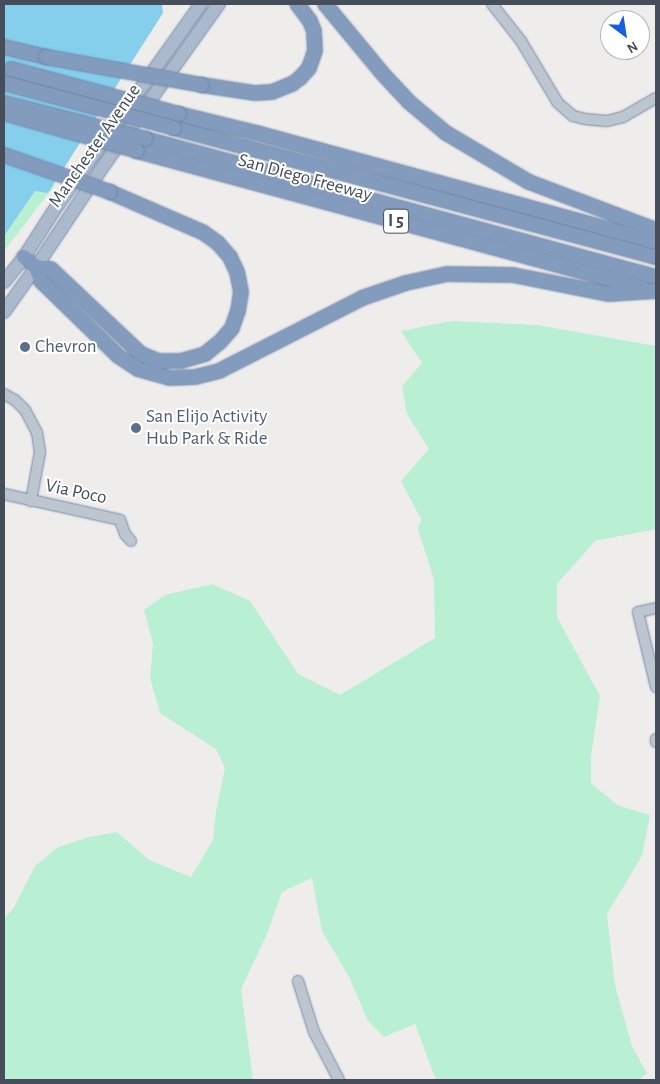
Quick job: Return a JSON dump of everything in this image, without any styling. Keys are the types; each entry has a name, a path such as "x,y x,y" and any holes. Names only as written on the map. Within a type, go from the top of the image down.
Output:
{"highway":[{"path":"4,47 46,57 202,85 255,93 272,92 285,88 300,78 308,68 315,51 314,31 310,21 297,4"},
{"path":"325,4 382,73 409,102 446,133 529,182 656,230"},
{"name":"San Diego Freeway","path":"4,67 276,138 656,242"},
{"path":"4,83 656,257"},
{"path":"4,103 146,139 656,286"},
{"name":"San Diego Freeway","path":"4,113 137,151 656,286"},
{"path":"4,155 110,192 202,232 218,243 230,257 237,272 241,292 238,311 232,328 220,342 205,354 181,361 158,361 134,348 51,269 36,267"},
{"path":"24,257 36,267 41,281 118,356 138,369 170,378 195,377 219,371 362,298 406,283 446,274 513,275 609,294 656,286"}],"main road":[{"name":"Manchester Avenue","path":"4,282 24,257 57,206 201,4"},
{"name":"Manchester Avenue","path":"4,312 75,207 219,4"}],"street":[{"path":"492,4 521,41 558,103 574,116 608,121 623,117 656,98"},
{"name":"Via Poco","path":"4,394 25,410 37,433 40,452 32,501 120,520 125,534 131,541"},
{"path":"4,494 32,501"},
{"path":"656,608 638,612 656,687"},
{"path":"298,981 314,1032 339,1080"}],"green space":[{"path":"4,171 55,185 4,251"},
{"path":"451,321 537,325 656,346 656,529 595,541 557,584 557,617 600,696 591,756 591,783 617,805 650,815 642,856 607,914 615,985 632,1046 647,1073 639,1080 436,1080 415,1024 384,1037 368,1021 349,977 322,931 312,878 282,892 267,934 241,989 253,1080 4,1080 4,918 13,909 35,866 58,847 89,837 117,832 149,860 191,877 213,840 216,811 225,768 216,749 160,713 150,678 153,644 144,610 165,595 212,584 250,601 298,674 340,695 435,638 434,580 418,529 421,519 401,481 429,449 407,414 402,386 422,363 401,331"}],"water":[{"path":"5,4 162,4 163,13 48,193 35,191 4,236"}],"place":[{"name":"Chevron","path":"25,347"},
{"name":"San Elijo Activity Hub Park & Ride","path":"136,428"}]}
